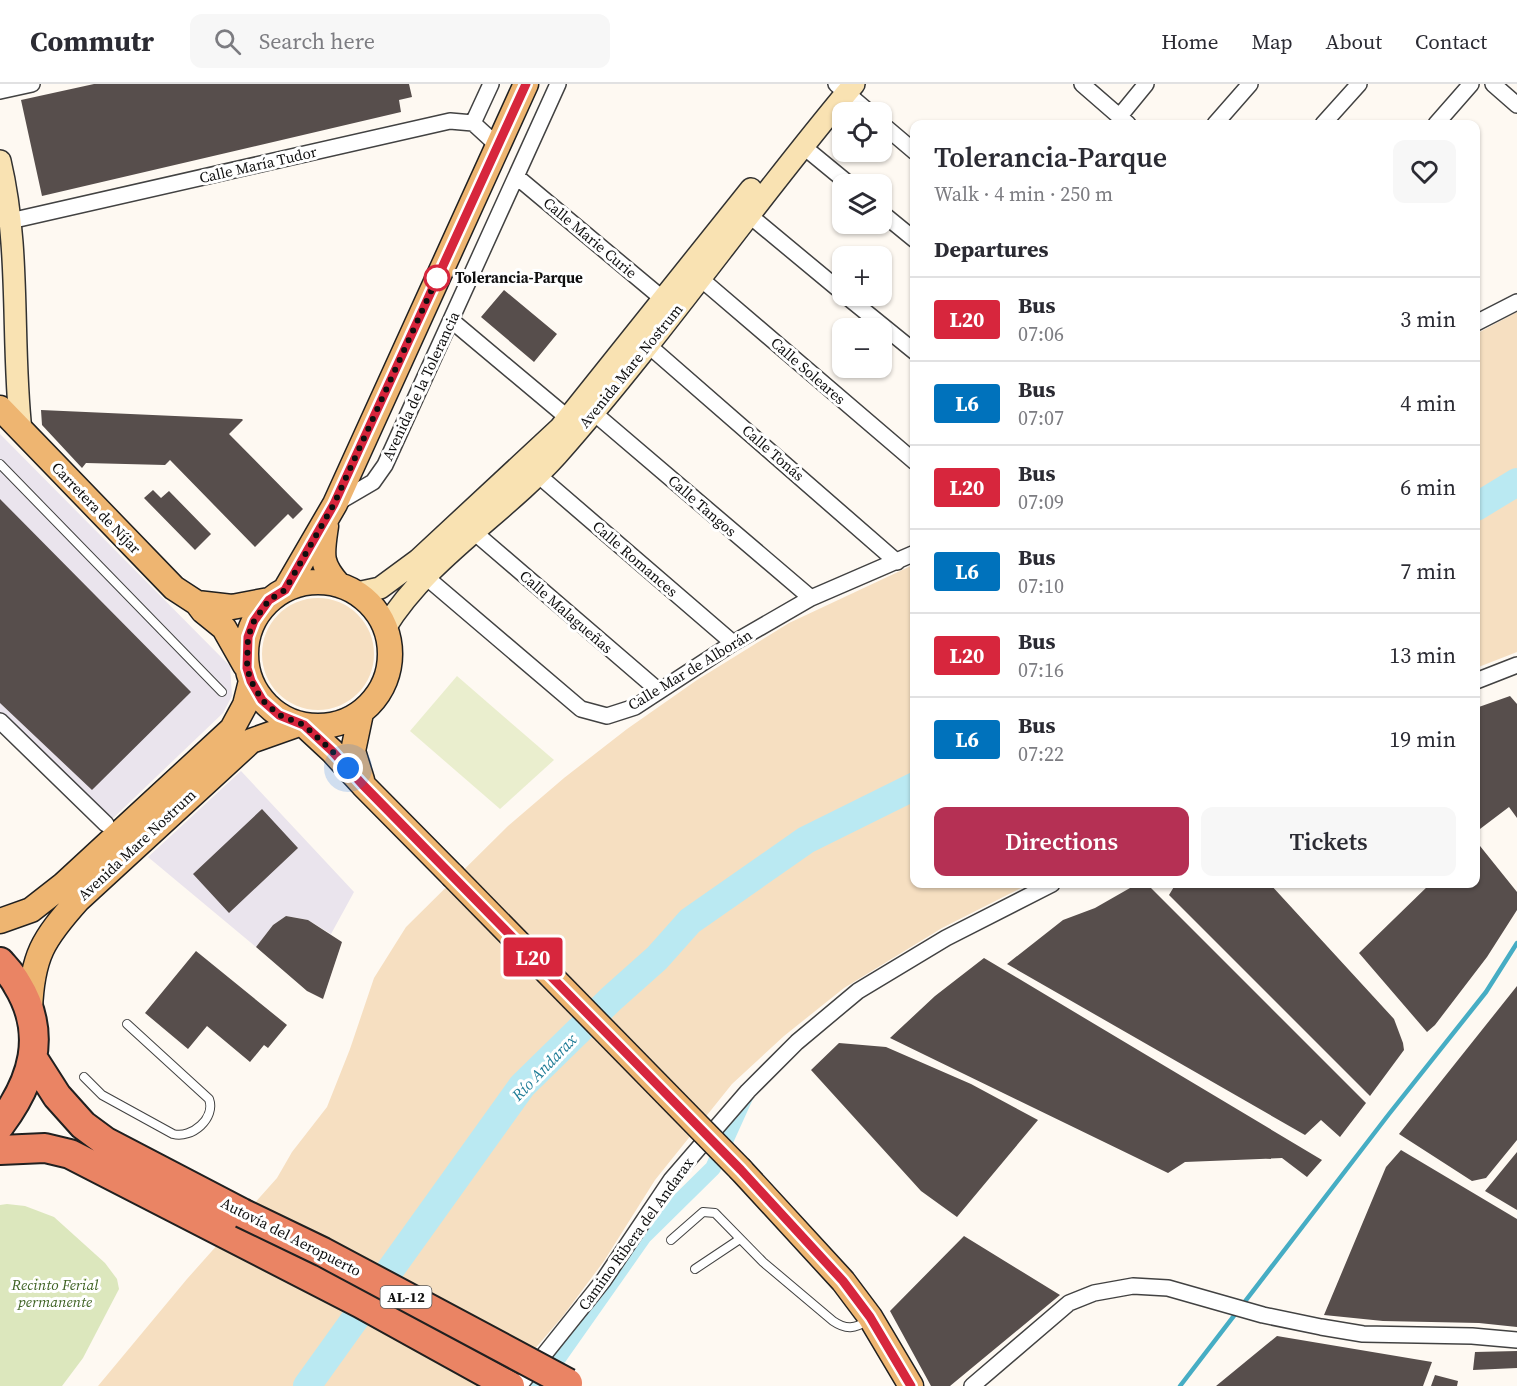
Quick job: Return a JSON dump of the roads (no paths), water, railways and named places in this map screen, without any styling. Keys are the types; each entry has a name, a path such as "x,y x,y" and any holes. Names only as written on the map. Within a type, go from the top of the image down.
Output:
{"highway":[{"path":"0,962 17,983 30,1010 34,1036 34,1060 24,1088 0,1125"},
{"name":"Autovía del Aeropuerto","path":"34,1060 57,1096 83,1125 106,1142 322,1252 571,1385"},
{"name":"Autovía del Aeropuerto","path":"0,1150 45,1148 70,1154 360,1303 510,1386"}],"main road":[{"name":"Avenida de la Tolerancia","path":"277,595 331,511 526,84"},
{"name":"Carretera de Níjar","path":"0,408 174,588 197,603 203,611 224,627 249,675"},
{"name":"Avenida de la Tolerancia","path":"331,511 322,552 327,572 348,589"},
{"path":"321,582 348,589 374,608 385,628 390,651 388,675 377,696 360,713 343,722 324,726 302,724 279,715 262,700 249,675 248,637 254,621 277,595 302,584 321,582"},
{"name":"Carretera de Níjar","path":"197,603 232,607 277,595"},
{"name":"Avenida Mare Nostrum","path":"0,921 31,910 63,885 232,729 244,705 249,675"},
{"path":"360,713 353,751 363,785"},
{"path":"302,724 332,751 741,1170 843,1281 870,1317 911,1386"},
{"name":"Avenida Mare Nostrum","path":"30,1010 31,986 41,947 53,928 78,900 251,741 302,724"}],"street":[{"path":"0,92 32,84"},
{"path":"490,84 472,123 498,146"},
{"name":"Avenida de la Tolerancia","path":"331,511 373,482 385,465 558,84"},
{"path":"1082,84 1122,120"},
{"path":"1124,120 1146,84"},
{"path":"1218,120 1250,84"},
{"path":"1327,120 1359,84"},
{"path":"1440,120 1471,84"},
{"path":"1493,84 1516,101"},
{"path":"842,86 859,102"},
{"name":"Avenida Mare Nostrum","path":"385,628 399,605 426,577 538,475 594,413 701,279 748,215 804,147 842,86"},
{"name":"Avenida Mare Nostrum","path":"348,589 380,588 418,561 539,449 568,418 663,299 842,86"},
{"name":"Calle María Tudor","path":"10,221 450,121 472,123"},
{"path":"892,132 910,148"},
{"path":"804,147 837,174"},
{"path":"0,161 13,248 16,383 21,431"},
{"name":"Calle Marie Curie","path":"516,177 663,299"},
{"path":"748,215 832,283"},
{"path":"892,221 910,236"},
{"name":"Calle Soleares","path":"701,279 910,458"},
{"path":"1480,321 1517,302"},
{"path":"859,306 910,348"},
{"path":"452,320 568,418"},
{"path":"0,365 15,335"},
{"name":"Calle Tonás","path":"648,345 897,562"},
{"name":"Calle Tangos","path":"594,413 811,598"},
{"name":"Calle Romances","path":"538,475 733,643"},
{"name":"Calle Malagueñas","path":"474,532 659,692"},
{"name":"Calle Mar de Alborán","path":"426,577 581,709 607,716 635,707 733,643 811,598 910,556"},
{"path":"1480,679 1517,664"},
{"path":"0,721 106,824"},
{"name":"Camino Ribera del Andarax","path":"519,1386 603,1281 671,1180 748,1091 797,1042 858,991 946,938 1044,888"},
{"path":"972,1386 1069,1303 1094,1293 1133,1286 1168,1288 1263,1315 1321,1328 1363,1334 1472,1336 1517,1340"}],"lane":[{"path":"0,464 222,692"},
{"path":"84,1077 102,1095 173,1134 182,1137 196,1130 210,1112 212,1107 209,1099 127,1024"},
{"path":"671,1240 703,1212 709,1211 715,1214 810,1304 844,1328 854,1328 866,1322 870,1317"},
{"path":"695,1269 740,1239"}],"waterway":[{"name":"Río Andarax","path":"1480,505 1517,482"},
{"name":"Río Andarax","path":"307,1386 522,1086 611,999 657,958 690,921 806,840 910,788"},
{"path":"1180,1386 1486,992 1517,943"},
{"path":"533,1386 559,1357 644,1236 713,1168 746,1095"}],"place":[{"name":"Tolerancia-Parque","path":"437,278"}],"park label":[{"name":"Recinto Ferial permanente","path":"55,1294"}]}
